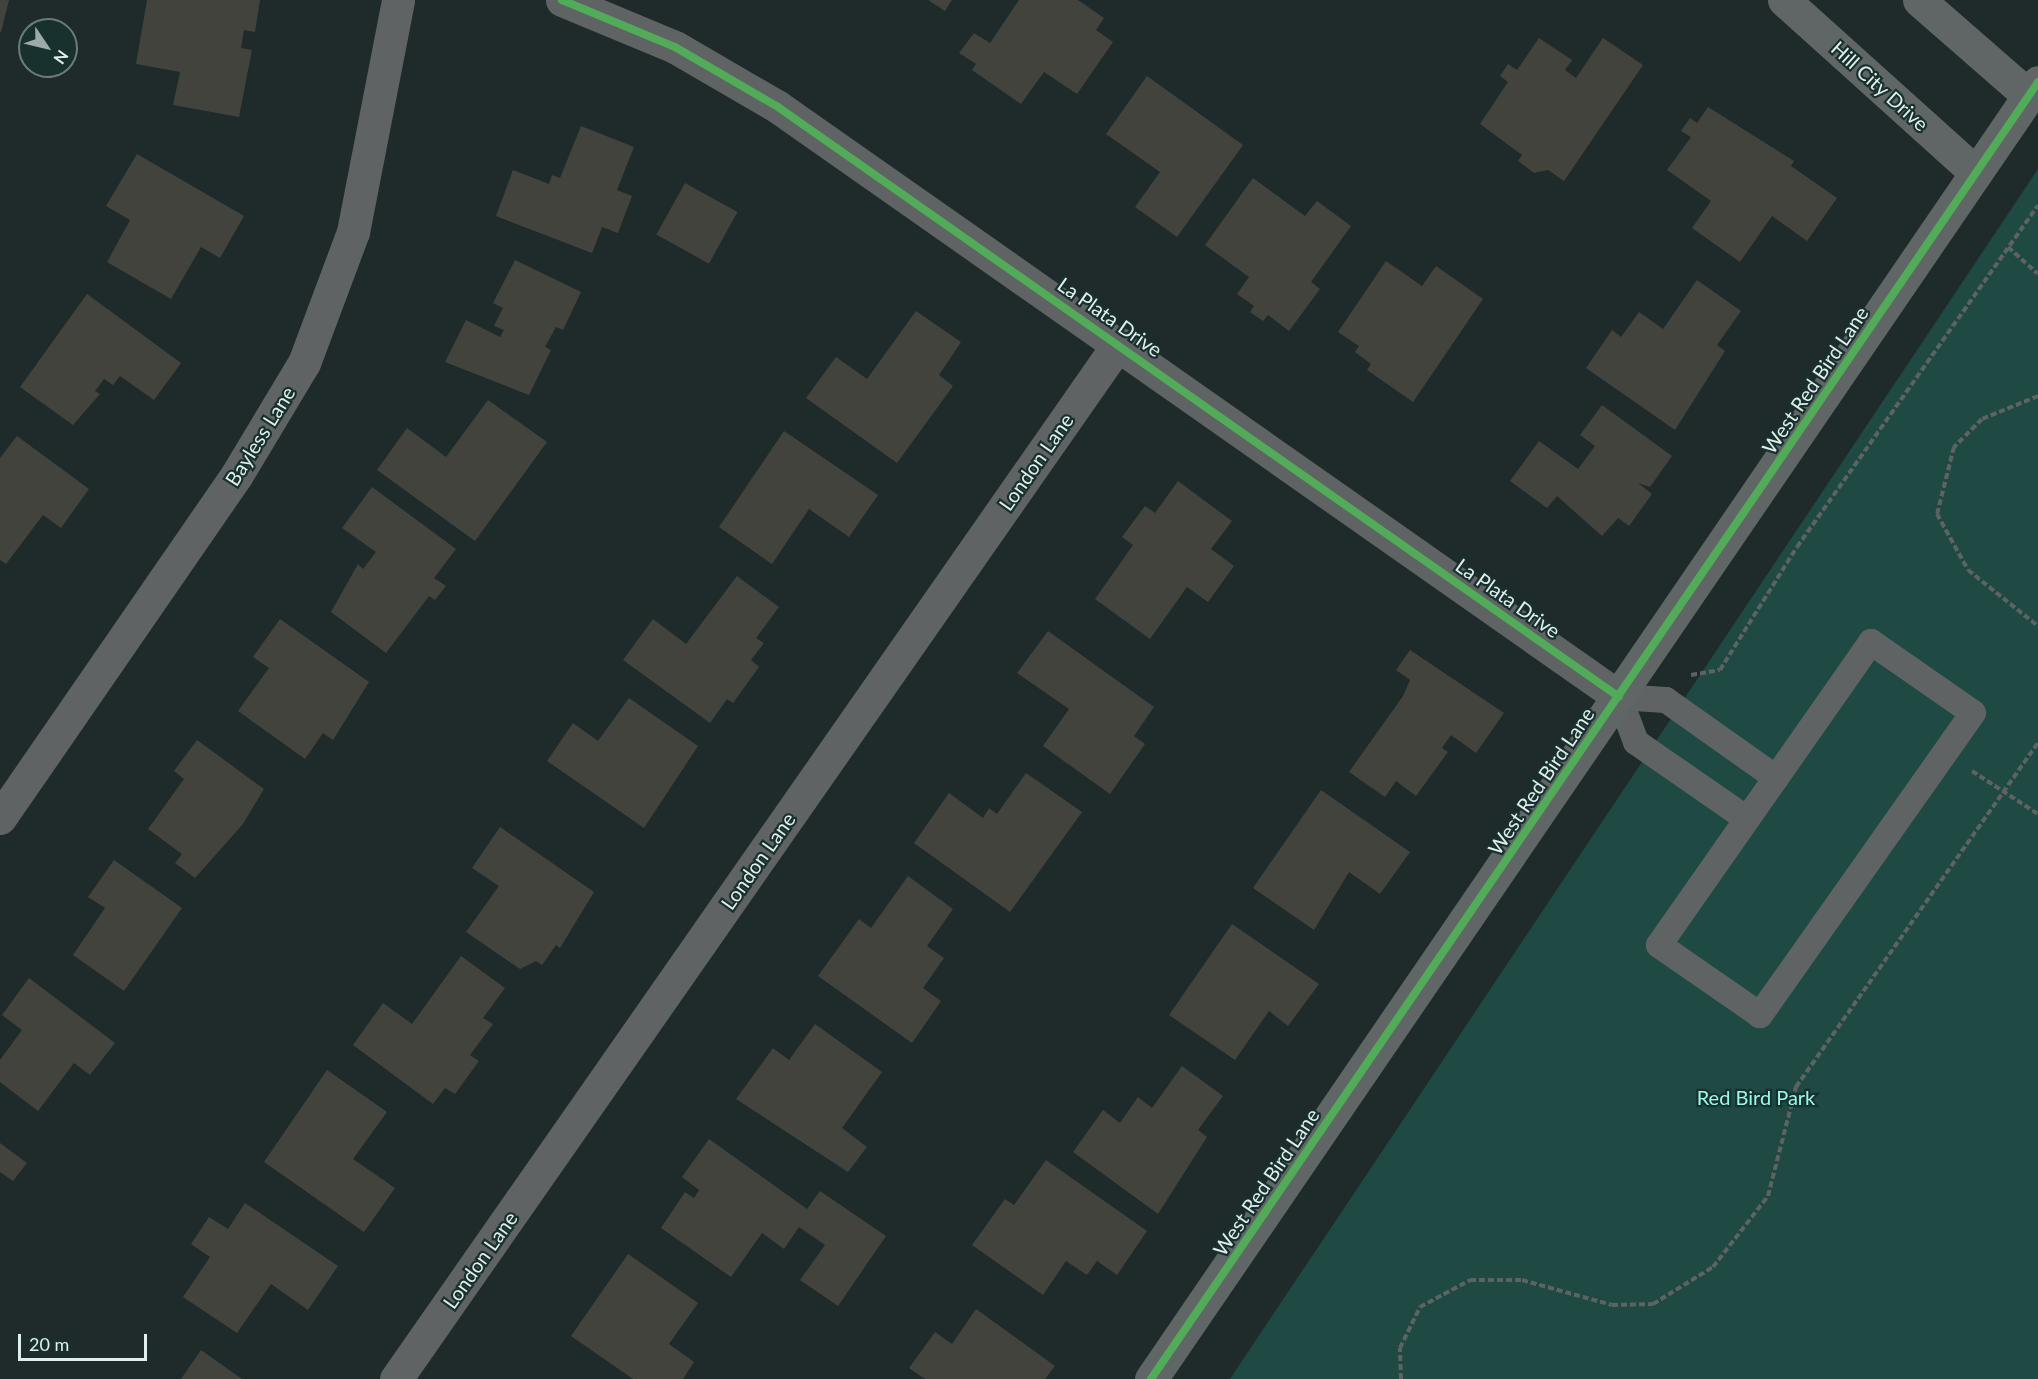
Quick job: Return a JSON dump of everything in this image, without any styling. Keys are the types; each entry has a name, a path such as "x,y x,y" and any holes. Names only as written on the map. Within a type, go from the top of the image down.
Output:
{"street":[{"name":"Bayless Lane","path":"0,818 236,476 304,363 353,232 398,0"},
{"name":"La Plata Drive","path":"562,0 675,48 778,107 1119,343 1619,697"},
{"name":"Hill City Drive","path":"1784,0 1976,173"},
{"path":"1919,0 2034,89"},
{"name":"West Red Bird Lane","path":"1151,1379 2034,89"},
{"name":"London Lane","path":"396,1379 1119,343"}],"lane":[{"path":"1871,642 1973,713 1760,1015 1659,945 1776,778 1871,642"},
{"path":"1748,819 1636,742 1619,697 1666,700 1776,778"}],"path":[{"path":"1684,676 1720,670 1797,547 2038,205"},
{"path":"2008,247 2038,274"},
{"path":"2038,396 1982,419 1954,447 1937,514 1968,570 2038,626"},
{"path":"1401,1379 1400,1348 1420,1307 1470,1280 1522,1280 1612,1305 1653,1304 1713,1267 1768,1196 1796,1087 2038,743"},
{"path":"2004,793 2038,814"}],"green space":[{"name":"Red Bird Park","path":"2038,169 2038,1379 1230,1379"}],"building":[{"path":"0,0 9,0 1,32 0,32"},
{"path":"147,0 260,0 255,32 244,30 241,48 252,50 239,117 173,105 180,72 136,64"},
{"path":"928,0 952,0 945,11"},
{"path":"1019,0 1078,0 1104,18 1096,30 1113,42 1077,94 1044,72 1021,104 972,70 976,64 959,53 974,33 990,43"},
{"path":"1539,38 1572,60 1565,70 1576,78 1603,38 1643,65 1564,181 1548,170 1534,173 1518,161 1522,155 1480,124 1508,82 1500,76 1508,64 1517,70"},
{"path":"1147,76 1243,145 1177,237 1135,207 1160,172 1106,134"},
{"path":"1708,107 1794,161 1791,166 1837,198 1807,241 1772,216 1740,262 1692,228 1711,201 1667,170 1691,137 1681,131 1690,118 1697,123"},
{"path":"581,126 634,147 617,190 632,196 618,233 602,227 592,253 496,216 513,170 549,184 552,175 560,178"},
{"path":"137,154 244,216 220,258 201,247 171,299 107,262 130,220 106,206"},
{"path":"1253,178 1305,216 1317,201 1351,226 1311,282 1320,289 1289,331 1268,315 1263,321 1250,312 1254,306 1237,294 1249,277 1205,245"},
{"path":"685,183 737,212 709,264 656,235"},
{"path":"515,260 581,292 563,330 556,327 545,347 551,350 529,395 445,362 466,320 500,337 504,330 494,326 503,308 493,303"},
{"path":"1386,261 1422,286 1436,266 1483,299 1413,402 1367,370 1371,364 1355,352 1359,346 1338,332"},
{"path":"1697,280 1741,311 1717,345 1725,351 1675,430 1586,368 1612,330 1621,337 1639,312 1663,329"},
{"path":"87,294 181,363 154,400 120,376 113,385 104,379 95,391 100,394 73,425 20,387"},
{"path":"916,311 961,342 939,375 953,386 897,463 806,398 836,357 867,379"},
{"path":"488,400 547,442 475,541 377,470 407,428 446,457"},
{"path":"1602,405 1672,456 1650,487 1638,483 1652,494 1629,526 1618,518 1602,536 1557,496 1547,508 1510,481 1539,441 1578,469 1595,446 1580,435"},
{"path":"784,431 878,495 849,537 809,509 772,564 719,527"},
{"path":"17,436 89,489 61,528 43,515 6,564 0,560 0,458"},
{"path":"1178,481 1232,521 1211,549 1234,566 1208,602 1187,587 1150,639 1095,599 1133,545 1122,537 1145,506 1155,513"},
{"path":"372,487 456,549 434,578 446,586 435,600 429,596 386,653 331,612 358,564 363,569 376,552 342,528"},
{"path":"737,576 779,607 756,638 764,643 751,660 759,667 733,703 727,699 710,723 623,660 653,619 686,644"},
{"path":"280,619 369,682 333,740 323,733 305,759 238,711 269,668 253,657"},
{"path":"1048,631 1154,707 1134,736 1145,744 1110,794 1043,746 1069,709 1017,673"},
{"path":"1410,650 1504,713 1476,753 1451,735 1442,748 1448,752 1416,796 1396,781 1385,797 1349,772 1403,696 1410,680 1396,670"},
{"path":"629,698 698,746 644,828 547,761 573,723 598,741"},
{"path":"197,740 264,789 243,824 195,878 175,863 182,854 148,829 184,779 174,771"},
{"path":"1026,773 1082,812 1010,912 914,843 949,793 983,818 989,808 997,814"},
{"path":"1321,790 1410,852 1380,894 1349,872 1314,930 1253,888"},
{"path":"500,827 594,892 560,948 556,945 542,965 536,961 520,969 466,932 499,886 472,868"},
{"path":"114,860 182,908 124,991 73,955 105,908 88,897"},
{"path":"908,876 953,909 927,946 944,958 923,988 941,1001 912,1043 818,976 859,919 871,928"},
{"path":"1232,924 1319,984 1288,1026 1269,1011 1235,1060 1169,1015"},
{"path":"461,956 505,988 483,1018 493,1024 470,1055 479,1061 455,1094 445,1088 433,1104 353,1045 383,1003 412,1024"},
{"path":"29,978 115,1043 90,1075 74,1063 38,1111 0,1082 0,1060 22,1030 2,1015"},
{"path":"815,1024 882,1072 842,1128 867,1147 848,1172 736,1099 773,1048 789,1060"},
{"path":"1182,1066 1223,1096 1198,1130 1207,1137 1158,1214 1073,1152 1103,1110 1120,1123 1138,1097 1152,1108"},
{"path":"327,1070 387,1112 353,1159 395,1188 364,1232 264,1162"},
{"path":"709,1139 807,1209 820,1191 886,1236 838,1306 800,1280 825,1245 799,1227 784,1249 762,1233 731,1277 661,1228 685,1192 694,1198 699,1190 682,1177"},
{"path":"0,1143 27,1163 13,1181 0,1172"},
{"path":"1046,1160 1147,1231 1117,1275 1097,1261 1087,1275 1066,1261 1043,1295 972,1245 1005,1199 1014,1205"},
{"path":"245,1203 338,1266 308,1310 271,1284 237,1333 183,1297 210,1257 191,1244 209,1217 228,1229"},
{"path":"628,1254 698,1303 669,1344 694,1362 683,1379 633,1379 571,1336"},
{"path":"976,1309 1055,1366 1045,1379 925,1379 909,1368 935,1332 952,1344"},
{"path":"201,1350 242,1379 181,1379"}],"cycle path":[{"path":"562,0 675,47 778,107 1619,697"},
{"path":"1151,1379 2038,82"}]}
